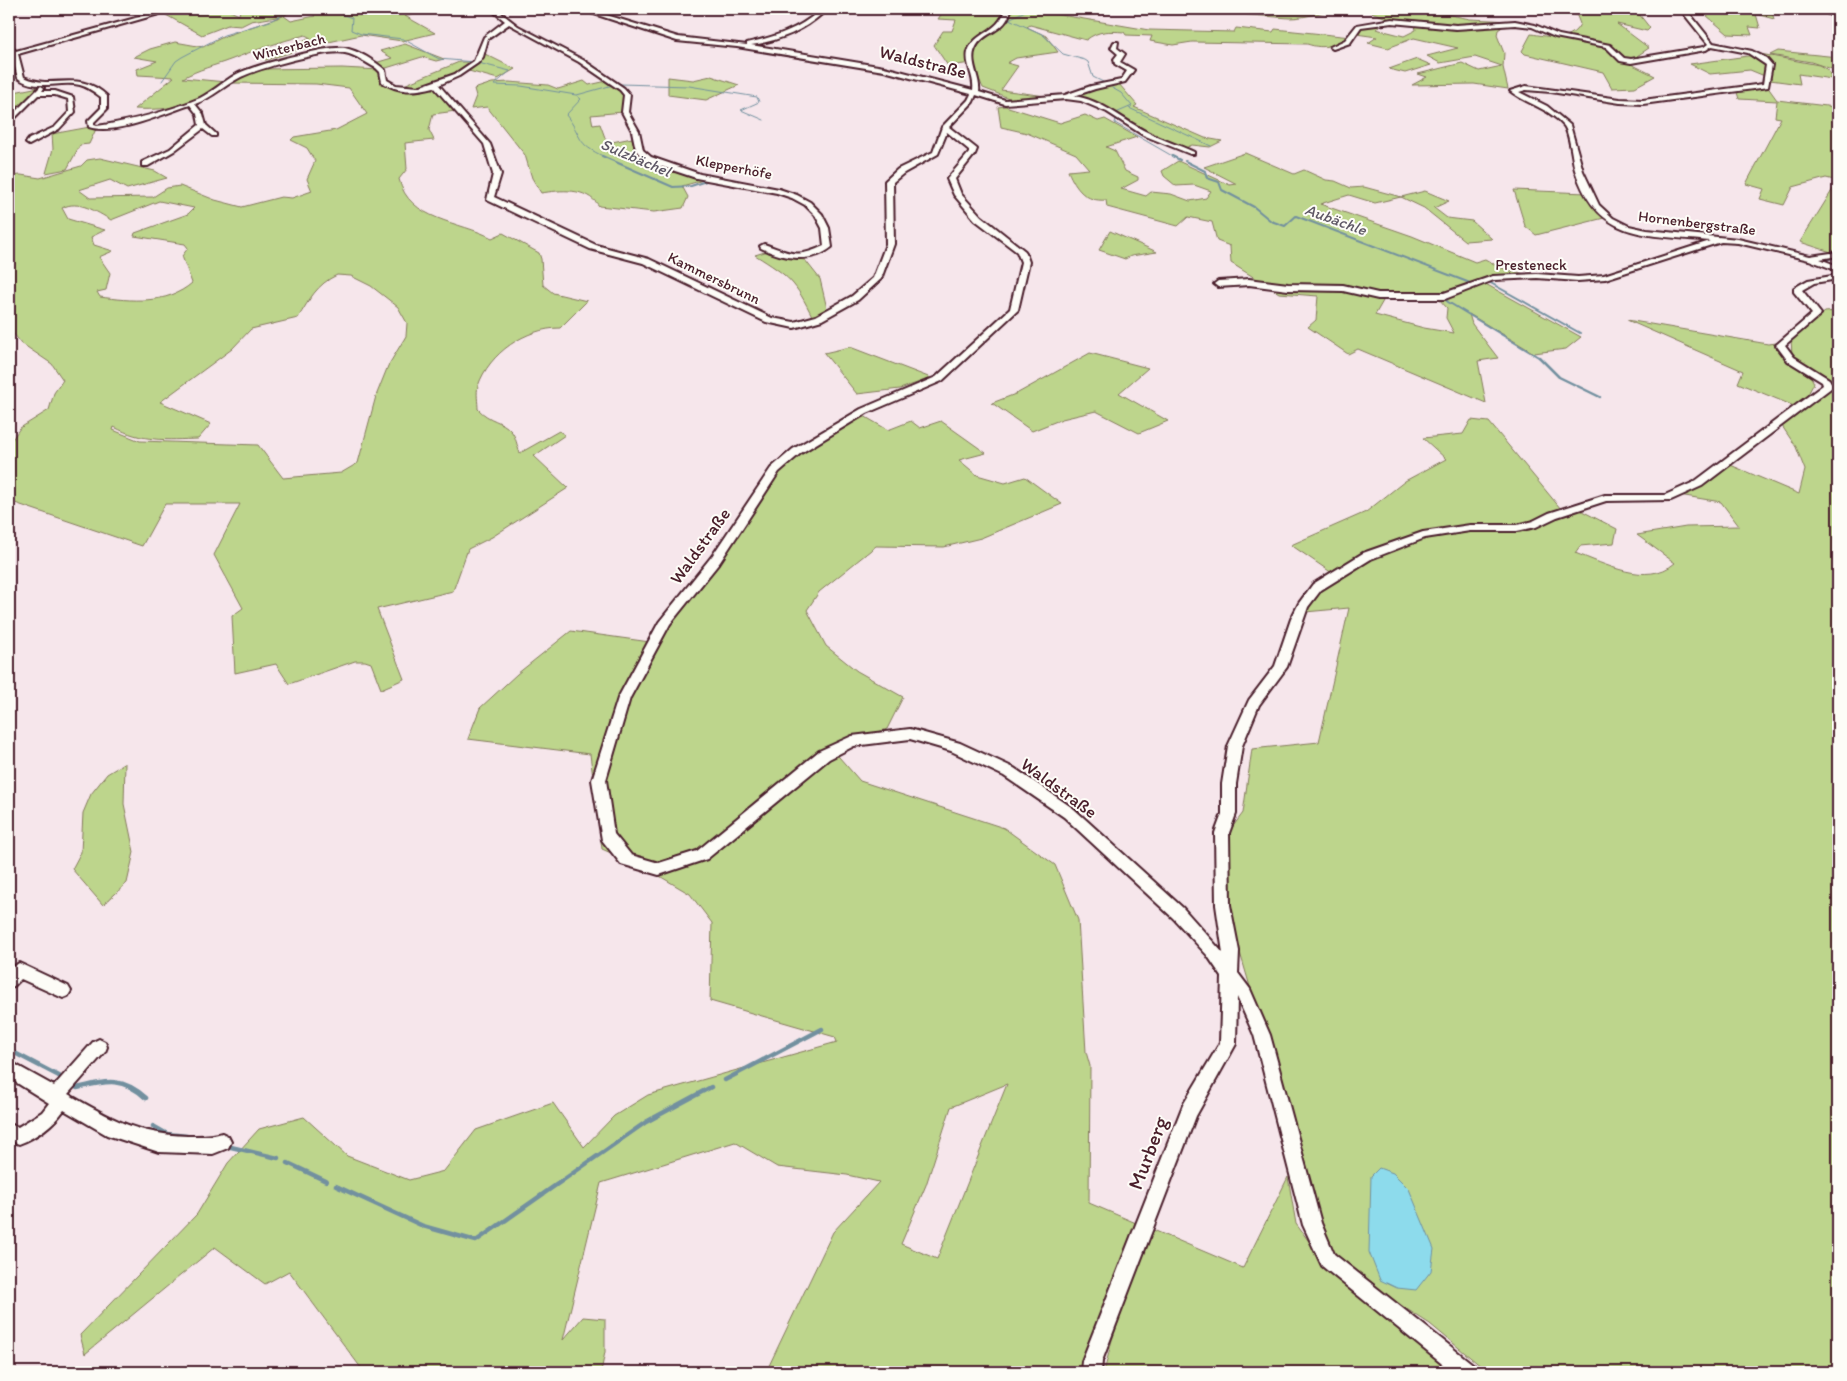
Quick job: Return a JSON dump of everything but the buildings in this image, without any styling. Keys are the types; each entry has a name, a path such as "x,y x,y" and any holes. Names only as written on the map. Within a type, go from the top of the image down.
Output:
{"street":[{"path":"12,55 156,14 141,9"},
{"name":"Klepperhöfe","path":"492,9 508,22 581,61 622,89 627,95 625,112 636,130 635,142 643,155 648,159 709,178 775,189 793,195 806,201 822,218 828,247 812,255 792,258 764,246"},
{"name":"Waldstraße","path":"582,9 677,39 737,45 884,70 932,80 975,93 971,100 945,127 973,149 974,153 951,179 958,196 978,218 1020,251 1025,262 1014,310 939,379 864,410 797,451 775,470 716,559 665,622 624,698 599,780 607,836 626,860 658,869 702,855 824,755 852,741 910,734 955,747 1008,772 1069,813 1178,913 1212,950 1232,977"},
{"path":"737,45 764,42 797,30 812,21 821,9"},
{"path":"1008,9 1003,23 980,39 973,48 970,60 976,76 975,93 1010,103 1066,97 1093,87 1118,84 1123,81 1131,70 1117,63 1117,59 1122,54 1114,48 1116,43"},
{"path":"1333,47 1346,43 1353,37 1359,26 1392,21 1456,26 1515,23 1533,26 1558,36 1608,46 1622,60 1626,61 1706,48 1711,44 1683,9"},
{"path":"1822,9 1838,17"},
{"name":"Winterbach","path":"46,83 81,83 104,96 104,110 91,121 91,126 97,128 126,124 191,103 213,94 227,83 252,70 336,50 344,50 357,55 378,67 383,72 384,81 396,87 410,89 436,85 475,62 482,54 484,41 495,29 508,22"},
{"name":"Hornenbergstraße","path":"1711,44 1748,52 1764,59 1769,65 1766,86 1643,102 1526,88 1513,90 1545,107 1568,126 1579,171 1596,206 1610,220 1627,228 1646,232 1761,245 1810,258 1838,254"},
{"path":"9,47 21,78 33,82 46,83"},
{"path":"9,122 46,83"},
{"name":"Kammersbrunn","path":"436,85 487,144 497,174 490,198 593,248 646,261 769,320 794,325 819,318 873,284 890,244 889,181 901,171 936,153 945,127"},
{"path":"29,143 31,140 57,128 72,112 70,98 64,94 36,93"},
{"path":"1066,97 1097,105 1145,134 1192,153"},
{"path":"191,103 200,114 203,126 214,136"},
{"path":"145,164 172,150 203,126"},
{"name":"Presteneck","path":"1218,284 1249,282 1288,287 1343,288 1378,296 1445,296 1493,278 1519,276 1578,279 1606,277 1722,240"},
{"path":"1810,258 1838,269"},
{"name":"Murberg","path":"1091,1372 1092,1361 1189,1111 1228,1044 1232,977 1231,950 1222,905 1222,834 1229,814 1229,784 1235,746 1253,703 1281,667 1303,606 1317,587 1367,556 1423,535 1470,528 1517,528 1536,524 1552,515 1605,498 1667,498 1698,484 1828,386 1826,381 1791,359 1780,345 1817,314 1797,290 1803,284 1838,277"},
{"path":"9,981 19,970 63,991"},
{"path":"1232,977 1244,994 1262,1035 1312,1225 1328,1260 1467,1372"},
{"path":"9,1132 19,1136 48,1118 59,1098 99,1047"},
{"path":"9,1070 113,1129 159,1143 213,1145 222,1142"}],"green space":[{"path":"191,9 226,9 239,15 240,9 293,9 284,16 291,21 315,16 310,12 316,9 447,9 405,16 435,33 402,41 361,35 315,45 266,60 256,57 311,38 305,35 276,43 183,78 226,82 192,101 183,105 162,109 135,109 174,77 138,75 137,69 157,61 134,57 150,49 175,42 203,47 225,36 283,16 251,21 241,26 228,25 202,35 166,15"},
{"path":"945,9 1007,9 1005,13 1007,14 1010,9 1041,9 1049,13 1149,30 1234,32 1236,28 1273,32 1275,29 1351,37 1325,47 1307,44 1192,42 1173,45 1150,41 1152,36 1126,35 1124,32 1109,31 1086,40 1030,25 1027,27 1046,36 1058,52 1016,58 1007,63 1018,66 1001,90 1053,97 1019,102 983,88 972,63 948,66 934,45 943,31 952,31 956,20 938,19"},
{"path":"1177,9 1338,9 1289,18"},
{"path":"1363,9 1421,9 1470,19 1511,21 1498,30 1497,35 1504,53 1503,67 1508,89 1474,84 1412,85 1427,77 1418,74 1462,63 1479,71 1502,66 1475,57 1440,63 1427,56 1458,48 1414,38 1388,48 1368,43 1377,37 1356,34 1360,27 1373,25 1380,27 1376,29 1404,36 1416,30 1415,25 1395,21"},
{"path":"1559,9 1623,9 1625,13 1639,14 1650,28 1647,31 1617,24 1649,48 1637,56 1660,57 1629,63 1655,76 1635,87 1612,88 1603,72 1525,54 1522,51 1531,34 1558,37 1571,34 1576,30 1580,24 1577,16"},
{"path":"1699,9 1771,9 1774,19 1756,14 1760,28 1749,27 1752,35 1728,34"},
{"path":"405,44 444,59 436,61 422,57 383,69 375,63 392,58 380,51"},
{"path":"1778,51 1838,57 1838,71 1811,62 1770,55"},
{"path":"483,53 515,69 498,79 465,70"},
{"path":"1755,53 1819,65 1828,70 1832,79 1798,74 1800,84 1770,80 1771,65"},
{"path":"1755,55 1768,64 1767,77 1750,70 1710,74 1690,64"},
{"path":"1417,59 1431,65 1405,73 1389,69"},
{"path":"459,62 474,62 456,73 429,84 399,87"},
{"path":"342,68 380,70 392,86 435,88 456,111 433,114 429,130 434,140 405,143 407,169 399,179 405,193 413,204 437,218 492,238 503,233 539,253 543,285 553,293 587,301 560,328 534,332 510,345 500,353 483,374 477,389 478,409 511,431 520,453 559,431 565,435 534,456 568,488 492,537 468,549 453,591 377,609 404,679 381,689 371,663 365,661 355,661 289,684 276,664 235,673 232,616 243,608 214,555 240,504 165,504 142,546 9,501 9,444 20,428 49,410 54,393 63,380 52,364 21,343 9,328 9,176 21,175 40,178 81,166 87,160 100,158 155,171 167,178 127,189 110,180 79,190 90,198 153,197 167,188 180,186 215,200 242,207 281,197 292,198 312,191 307,179 315,161 307,148 291,140 294,137 336,130 367,114 349,88 316,84 229,83 259,69","holes":["159,201 194,208 188,214 135,233 134,236 185,244 188,248 182,256 192,283 171,295 148,300 100,297 97,292 106,290 110,273 99,257 113,251 94,245 91,237 105,230 68,219 62,208 74,205 81,206 94,210 111,220","337,275 351,276 371,286 398,307 407,323 406,336 388,366 376,396 358,463 341,473 283,478 258,445 140,441 113,430 114,427 145,438 198,439 211,424 160,402 232,349 251,329 298,318 319,288"]},
{"path":"711,76 739,85 706,100 668,95 668,77 693,80"},
{"path":"584,81 589,85 607,81 625,95 623,112 591,115 593,125 600,124 607,143 632,138 637,150 646,160 707,179 682,186 688,197 683,208 654,212 599,206 594,200 573,191 541,193 532,178 525,155 487,107 471,109 476,96 474,89 492,83 509,82 548,85 558,89"},
{"path":"1119,84 1137,105 1134,107 1205,138 1222,141 1210,147 1192,145 1183,149 1155,138 1117,115 1071,97 1097,87"},
{"path":"1767,86 1777,100 1835,107 1838,111 1838,181 1826,178 1793,187 1784,205 1760,199 1764,189 1746,184 1781,118 1775,117 1777,101 1739,99 1736,89"},
{"path":"39,87 9,117 9,102 15,101 9,93"},
{"path":"1005,106 1060,123 1085,115 1098,121 1105,119 1137,137 1106,147 1115,151 1125,171 1138,177 1138,180 1121,189 1146,196 1151,192 1171,194 1190,201 1206,198 1211,191 1194,185 1176,186 1164,176 1162,171 1178,161 1230,185 1237,184 1204,167 1245,153 1294,174 1304,170 1351,188 1364,187 1401,197 1375,203 1349,195 1320,204 1412,236 1475,262 1485,259 1501,268 1529,275 1509,275 1481,279 1445,295 1387,294 1375,315 1424,328 1454,333 1446,318 1447,308 1438,298 1482,282 1581,337 1566,349 1534,353 1469,314 1472,324 1498,358 1478,361 1486,403 1358,349 1348,354 1308,327 1316,320 1318,296 1279,293 1231,263 1230,246 1217,241 1212,222 1188,217 1178,226 1107,207 1106,200 1092,199 1082,193 1068,171 1089,169 1076,154 1027,133 1001,127 998,107"},
{"path":"90,127 96,129 89,144 80,145 67,169 46,173 53,149 52,134"},
{"path":"1838,181 1838,252 1834,253 1800,242"},
{"path":"1514,190 1586,193 1592,206 1604,218 1536,235 1525,226"},
{"path":"1425,191 1449,201 1434,208 1447,218 1472,221 1492,239 1465,241 1424,208 1401,197"},
{"path":"1110,231 1157,252 1131,256 1125,259 1099,250"},
{"path":"768,251 783,257 805,260 820,279 828,313 813,318 790,281 755,255"},
{"path":"1838,311 1838,1372 1488,1372 1430,1324 1349,1272 1323,1236 1227,908 1225,837 1243,813 1252,749 1319,742 1349,608 1294,613 1332,573 1291,545 1366,512 1405,481 1446,459 1423,438 1463,434 1471,420 1489,422 1561,509 1528,523 1476,527 1520,532 1537,528 1557,516 1580,510 1617,529 1614,543 1580,546 1575,553 1626,571 1652,573 1664,570 1675,563 1637,535 1686,527 1739,526 1721,502 1673,494 1697,481 1721,461 1799,494 1805,470 1796,447 1778,420 1813,397 1823,384 1792,356 1791,338 1825,312"},
{"path":"1627,320 1768,344 1777,343 1776,347 1792,364 1811,377 1814,383 1807,396 1794,406 1738,383 1743,371"},
{"path":"850,347 931,378 900,389 857,394 824,353"},
{"path":"1090,353 1148,368 1119,393 1168,421 1139,433 1096,411 1062,419 1032,431 992,403 1018,393"},
{"path":"857,412 888,430 911,421 920,428 941,421 986,453 959,460 977,475 1005,483 1025,477 1062,504 981,538 944,547 876,546 819,592 807,610 826,646 857,671 903,697 887,729 832,749 860,781 1004,828 1055,865 1078,920 1086,1052 1090,1066 1089,1203 1136,1223 1104,1308 1089,1372 766,1372 833,1232 879,1182 847,1175 777,1167 735,1142 601,1183 563,1340 583,1317 605,1319 605,1352 601,1372 364,1372 289,1271 265,1284 215,1247 85,1354 80,1335 197,1214 228,1163 259,1129 304,1117 347,1156 409,1180 444,1171 476,1130 553,1103 584,1147 614,1116 648,1095 837,1042 835,1037 710,1001 712,923 690,894 651,871 602,849 590,754 468,739 480,708 517,674 571,631 650,642 708,560 780,467","holes":["1007,1084 937,1259 901,1244 926,1185 951,1107"]},
{"path":"125,763 124,804 134,852 127,883 103,905 72,869 81,852 83,813 91,794 107,774"},
{"path":"1288,1177 1296,1224 1331,1271 1399,1323 1456,1372 1104,1372 1112,1340 1151,1229 1243,1268"}],"water":[{"path":"1379,1168 1393,1173 1409,1189 1434,1249 1431,1271 1416,1290 1397,1288 1380,1280 1369,1252 1371,1176"}],"waterway":[{"path":"162,81 176,61 182,57 224,35 270,21 294,9"},
{"name":"Sulzbächel","path":"313,9 327,9 352,18 351,30 361,34 403,39 439,59 474,62 510,71 494,85 521,86 576,95 581,99 566,115 584,144 605,157"},
{"name":"Aubächle","path":"1029,9 1009,19 1042,34 1063,54 1085,60 1088,62 1093,77 1107,84"},
{"path":"620,84 689,86 757,97 759,102 741,110 764,120"},
{"path":"577,95 613,85"},
{"name":"Aubächle","path":"1112,88 1121,93 1132,106 1116,113"},
{"path":"1129,108 1211,146"},
{"name":"Aubächle","path":"1113,116 1116,119 1115,123 1174,157"},
{"name":"Sulzbächel","path":"602,156 673,187 691,186 706,181"},
{"name":"Aubächle","path":"1174,157 1180,160"},
{"name":"Aubächle","path":"1185,161 1205,171 1207,178 1219,182 1222,190 1254,207 1271,221 1285,226 1296,216 1470,283"},
{"path":"1826,260 1838,256"},
{"path":"1487,281 1580,333"},
{"path":"1451,296 1446,300 1448,302 1540,358"},
{"path":"1540,358 1559,377 1600,397"},
{"path":"725,1080 822,1029"},
{"path":"9,1050 59,1076"},
{"path":"77,1088 105,1082 121,1083 129,1086 146,1098"},
{"path":"336,1186 423,1226 476,1241 646,1122 711,1087"},
{"path":"153,1126 167,1134 187,1136"},
{"path":"231,1147 278,1158"},
{"path":"288,1163 326,1181"}]}
